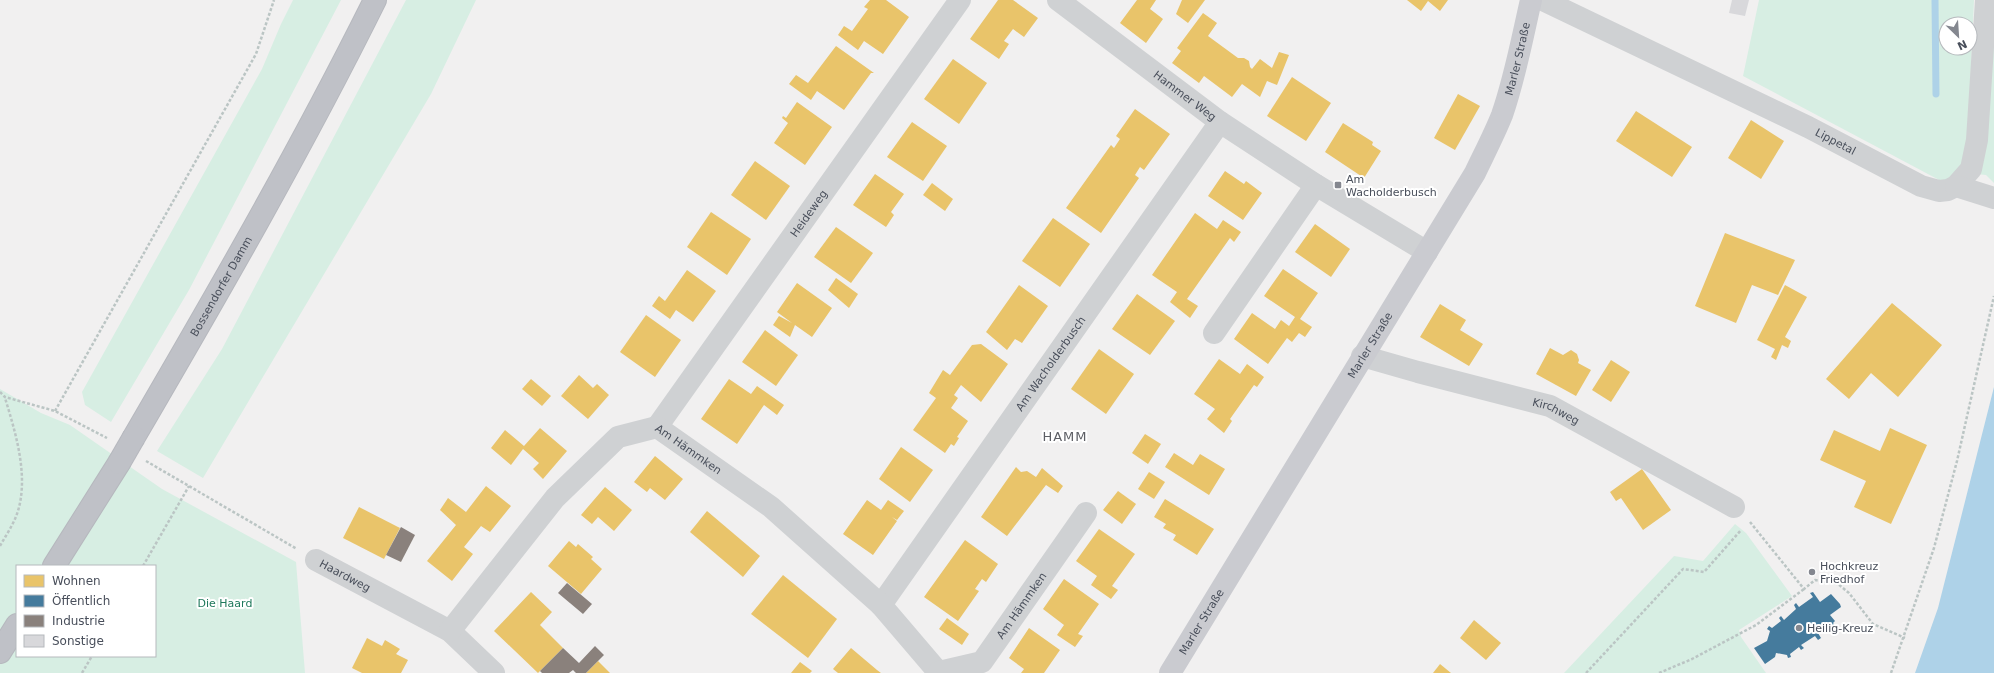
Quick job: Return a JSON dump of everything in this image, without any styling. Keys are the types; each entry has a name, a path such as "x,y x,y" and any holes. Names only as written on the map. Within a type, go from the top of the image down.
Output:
{"highway":[{"name":"Bossendorfer Damm","path":"55,565 118,463 234,264 298,148 375,0"},
{"path":"0,652 16,627"}],"main road":[{"name":"Marler Straße","path":"1170,673 1475,173 1501,116 1513,76 1531,0"}],"street":[{"name":"Heideweg","path":"657,428 960,0"},
{"name":"Hammer Weg","path":"1058,0 1220,122 1316,185 1427,252"},
{"name":"Lippetal","path":"1543,0 1808,127 1921,186 1939,191 1956,186"},
{"path":"1986,0 1977,140 1971,169 1956,186 1994,198"},
{"name":"Am Wacholderbusch","path":"881,605 1220,122"},
{"path":"1214,333 1316,185"},
{"name":"Kirchweg","path":"1362,356 1550,406 1734,507"},
{"name":"Am Hämmken","path":"450,631 561,492 618,437 657,428 771,507 881,605 939,673 982,662 1086,512"},
{"name":"Haardweg","path":"316,560 450,631 494,673"}],"path":[{"path":"0,397 55,410 256,54 274,0"},
{"path":"1892,673 1934,548 1955,469 1994,296"},
{"path":"0,392 5,397 19,448 21,492 16,518 0,546"},
{"name":"Haardweg","path":"144,565 189,486 316,560"},
{"path":"1586,673 1683,569 1704,572 1749,521 1804,589"},
{"path":"1659,673 1692,659 1756,624 1815,580 1838,584 1849,593 1873,624 1904,638"},
{"path":"82,673 91,657"}],"green space":[{"path":"293,0 341,0 189,290 111,422 85,405 82,392 262,69"},
{"path":"406,0 476,0 431,94 203,478 157,451 222,349"},
{"path":"1759,0 1974,0 1973,16 1938,16 1938,56 1972,56 1968,136 1962,173 1943,182 1743,76"},
{"path":"1994,0 1994,183 1986,175 1976,174"},
{"name":"Die Haard","path":"0,389 41,413 70,425 162,489 296,562 305,673 0,673"},
{"name":"Heilig-Kreuz","path":"1735,524 1746,533 1792,596 1739,630 1741,637 1766,673 1564,673 1674,556 1703,561"}],"water":[{"path":"1994,387 1994,673 1915,673 1938,608"}],"building: Wohnen":[{"path":"870,0 886,0 909,17 883,54 864,41 858,50 838,35 844,26 852,31 868,9 864,7"},
{"path":"998,0 1013,0 1038,18 1024,37 1013,29 1004,41 1009,44 999,59 970,39"},
{"path":"1137,0 1156,0 1150,9 1163,19 1146,43 1120,23"},
{"path":"1182,0 1205,0 1188,23 1176,14"},
{"path":"1407,0 1448,0 1440,11 1428,1 1421,11"},
{"path":"1203,13 1217,23 1208,36 1238,58 1244,58 1249,61 1252,69 1260,59 1272,68 1279,52 1289,55 1277,85 1267,81 1260,97 1242,84 1232,97 1204,76 1199,83 1172,63 1181,51 1177,48"},
{"path":"836,46 874,73 871,73 844,110 817,91 811,100 789,84 796,75 808,83"},
{"path":"953,59 987,83 959,124 924,99"},
{"path":"1292,77 1331,103 1306,141 1267,116"},
{"path":"1458,94 1480,106 1455,150 1434,138"},
{"path":"797,102 832,127 805,165 774,143 788,123 782,118 783,116 786,118"},
{"path":"1135,109 1170,134 1144,170 1140,167 1135,175 1139,178 1101,233 1066,208 1111,145 1114,148 1120,139 1116,136"},
{"path":"1636,111 1692,147 1672,177 1616,141"},
{"path":"1751,120 1784,141 1761,179 1728,158"},
{"path":"912,122 947,146 923,181 887,157"},
{"path":"1343,123 1373,142 1372,145 1381,151 1364,178 1325,152"},
{"path":"755,161 790,186 766,220 731,195"},
{"path":"1225,171 1244,184 1246,181 1262,193 1243,220 1208,196"},
{"path":"875,174 904,194 891,212 894,215 886,227 853,205"},
{"path":"932,183 953,199 945,211 923,195"},
{"path":"711,212 751,239 727,275 687,247"},
{"path":"1195,213 1217,229 1223,220 1241,232 1234,242 1230,238 1187,299 1198,306 1190,318 1170,302 1177,292 1152,275"},
{"path":"1053,218 1090,244 1060,287 1022,261"},
{"path":"1315,224 1350,249 1331,277 1295,252"},
{"path":"836,227 873,253 851,283 814,257"},
{"path":"1725,233 1795,260 1778,295 1752,285 1736,323 1695,306"},
{"path":"1283,269 1318,293 1300,319 1312,327 1305,337 1299,333 1292,342 1287,338 1268,364 1234,339 1252,313 1275,329 1281,320 1289,326 1295,317 1264,296"},
{"path":"687,270 716,291 693,322 676,310 670,319 652,306 659,296 665,301"},
{"path":"836,278 858,294 849,308 828,290"},
{"path":"797,283 832,308 812,337 795,325 790,337 773,325 779,316 792,323 777,312"},
{"path":"1019,285 1048,306 1022,343 1015,339 1007,350 986,332"},
{"path":"1785,285 1807,297 1785,337 1791,341 1788,348 1782,345 1776,360 1771,357 1775,349 1757,340"},
{"path":"1137,294 1175,321 1150,355 1112,329"},
{"path":"1892,303 1942,345 1898,397 1871,373 1849,399 1826,379"},
{"path":"1440,304 1466,320 1460,330 1483,344 1469,366 1420,337"},
{"path":"646,315 681,340 655,377 620,352"},
{"path":"765,330 798,355 776,386 742,362"},
{"path":"981,344 1008,364 981,402 961,385 954,395 958,398 951,408 968,421 957,437 959,438 954,446 951,444 945,453 913,430 936,398 929,393 943,370 950,375 972,345"},
{"path":"1550,348 1563,355 1571,350 1577,354 1579,360 1578,363 1591,370 1576,396 1536,374"},
{"path":"1099,349 1134,374 1106,414 1071,389"},
{"path":"1219,359 1240,374 1247,364 1264,377 1257,387 1254,385 1230,419 1232,421 1224,433 1207,419 1215,409 1194,394"},
{"path":"1611,360 1630,372 1611,402 1592,390"},
{"path":"579,375 593,388 597,384 609,395 588,419 561,396"},
{"path":"531,379 551,396 542,406 522,389"},
{"path":"729,379 751,394 757,386 784,405 777,415 764,405 737,444 701,419"},
{"path":"540,428 567,451 543,479 533,469 539,463 523,449 511,465 491,448 505,430 524,446"},
{"path":"1890,428 1927,445 1891,524 1854,507 1866,481 1820,460 1834,430 1880,451"},
{"path":"1145,434 1161,444 1148,464 1132,453"},
{"path":"901,447 933,470 910,502 879,479"},
{"path":"1174,453 1193,465 1200,454 1225,469 1209,495 1165,467"},
{"path":"655,456 683,479 665,500 650,488 647,492 634,482"},
{"path":"1016,467 1021,472 1027,471 1036,477 1042,468 1063,486 1058,493 1046,485 1007,536 981,517"},
{"path":"1642,469 1671,510 1643,530 1621,498 1616,501 1610,492"},
{"path":"1149,472 1165,482 1154,499 1138,489"},
{"path":"486,486 511,506 490,532 481,526 464,547 473,554 452,581 427,561 456,525 440,510 448,498 466,512"},
{"path":"605,487 632,510 614,531 598,517 592,524 581,515"},
{"path":"1118,491 1136,504 1122,524 1103,510"},
{"path":"1165,499 1214,529 1197,555 1173,540 1176,535 1163,528 1166,524 1154,517"},
{"path":"867,500 881,510 888,500 904,511 897,520 892,517 897,521 873,555 843,534"},
{"path":"359,507 400,528 384,559 343,538"},
{"path":"707,511 760,556 743,577 690,532"},
{"path":"1099,529 1135,554 1112,586 1118,590 1111,599 1091,585 1097,576 1076,561"},
{"path":"965,540 998,564 986,582 982,579 975,589 979,591 958,621 924,597"},
{"path":"569,541 576,547 578,544 593,557 591,559 602,569 581,594 548,566"},
{"path":"783,575 837,619 808,658 751,614"},
{"path":"1064,579 1099,604 1078,634 1083,636 1075,647 1057,635 1064,625 1043,609"},
{"path":"531,592 552,612 540,625 563,648 538,673 494,631"},
{"path":"947,618 969,634 962,645 939,629"},
{"path":"1474,620 1501,643 1486,660 1460,638"},
{"path":"1029,628 1060,650 1044,673 1021,673 1024,669 1009,658"},
{"path":"367,638 382,646 385,640 400,649 396,654 408,660 401,673 362,673 352,668"},
{"path":"851,648 881,673 838,673 833,669"},
{"path":"598,661 610,673 586,673"},
{"path":"800,662 812,671 810,673 791,673"},
{"path":"1440,664 1451,673 1433,673"}],"building: Öffentlich":[{"name":"Heilig-Kreuz","path":"1813,592 1820,602 1831,594 1840,604 1841,607 1830,615 1835,621 1833,623 1836,627 1833,629 1830,625 1818,633 1821,638 1818,640 1815,636 1801,645 1804,648 1801,650 1799,647 1790,654 1791,657 1788,658 1787,655 1776,653 1775,657 1765,664 1754,648 1767,641 1770,631 1767,629 1769,626 1772,628 1781,621 1779,618 1781,616 1784,620 1796,609 1794,605 1796,603 1799,607 1813,597 1810,593"}],"building: Industrie":[{"path":"401,527 415,535 401,562 386,555"},
{"path":"567,583 592,604 583,614 558,593"},
{"path":"595,646 604,655 586,673 576,673 573,670 569,673 542,673 540,671 563,648 579,663"}],"building: Sonstige":[{"path":"1732,0 1749,0 1745,16 1729,13"}],"waterway":[{"path":"1935,0 1936,94"}],"place":[{"name":"Am Wacholderbusch","path":"1338,185"},
{"name":"Hochkreuz Friedhof","path":"1812,572"},
{"name":"Heilig-Kreuz","path":"1799,628"}],"district":[{"name":"HAMM","path":"1065,436"}]}
